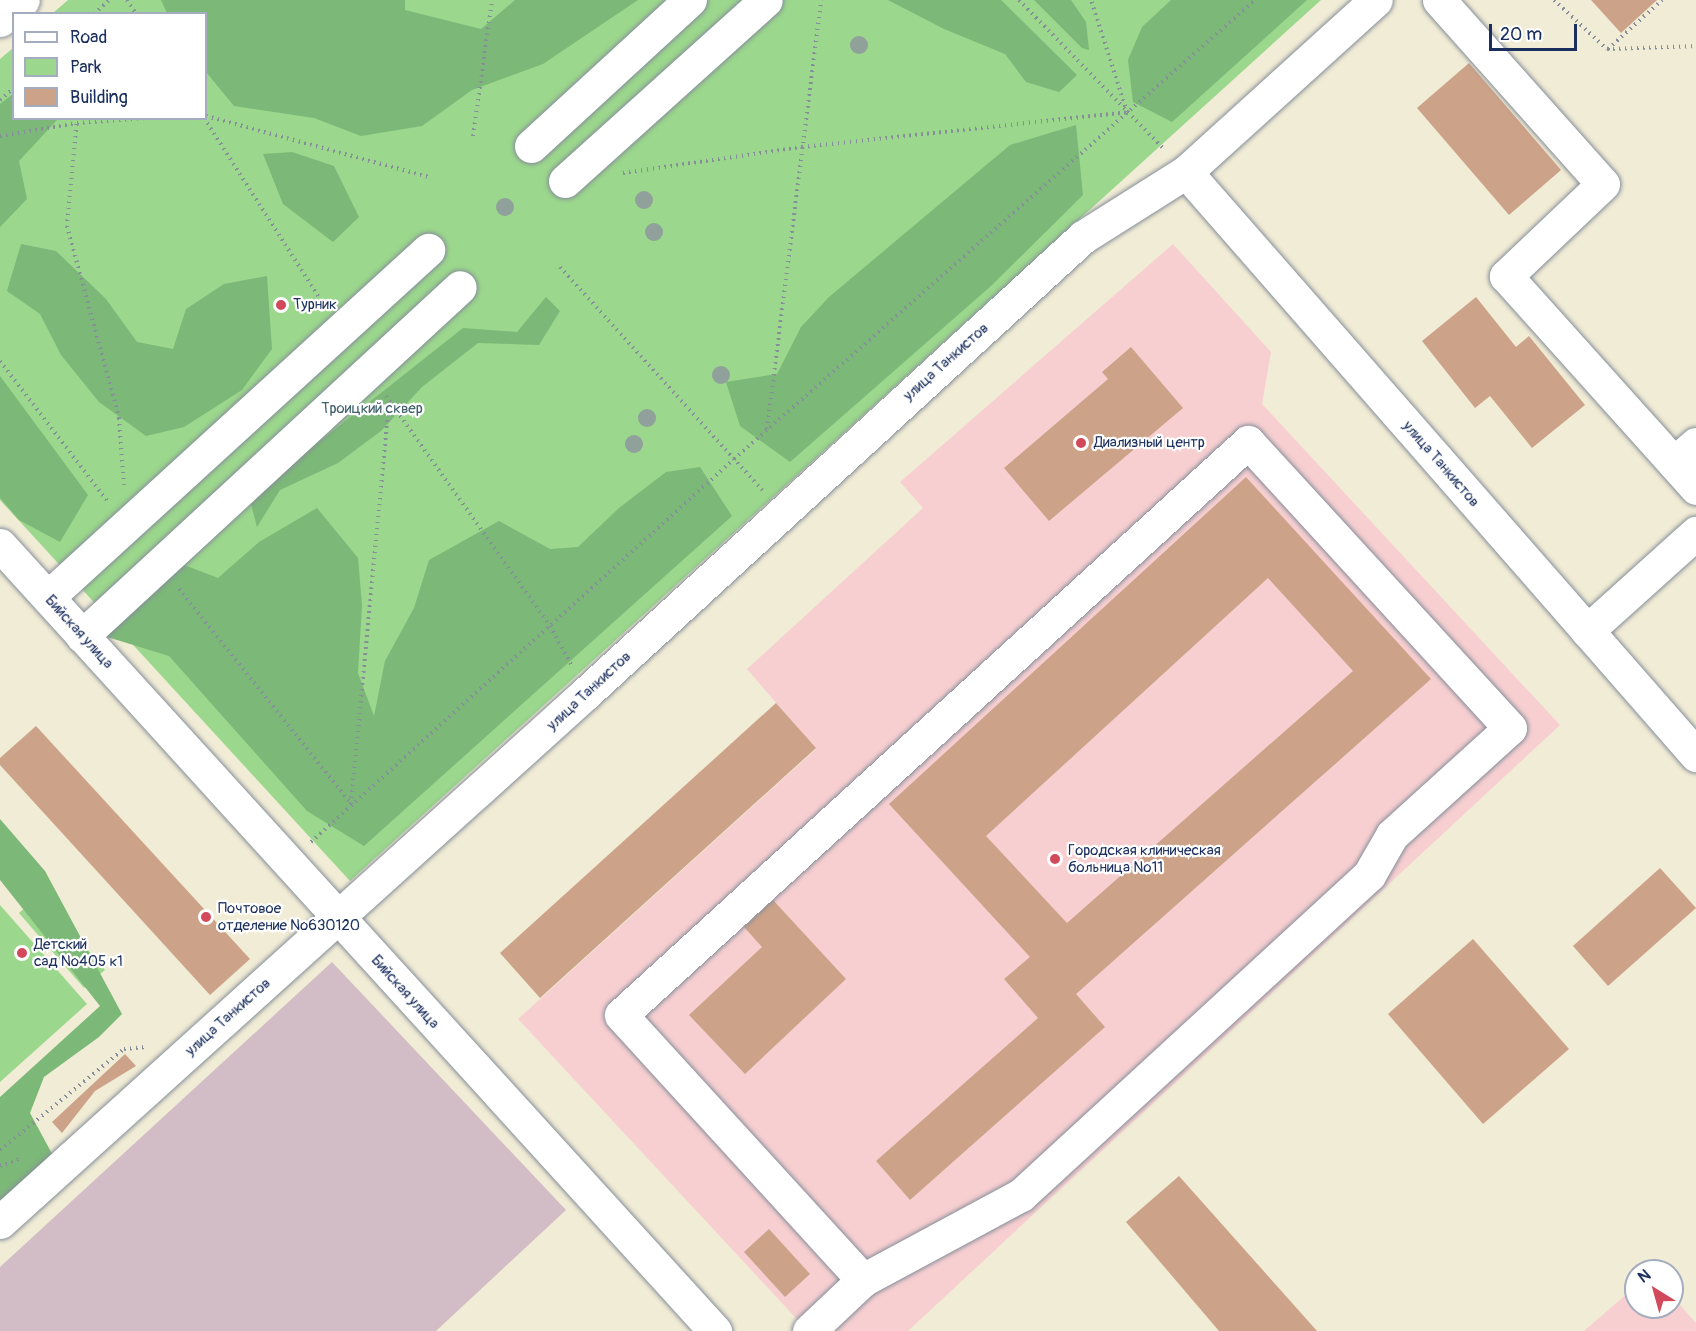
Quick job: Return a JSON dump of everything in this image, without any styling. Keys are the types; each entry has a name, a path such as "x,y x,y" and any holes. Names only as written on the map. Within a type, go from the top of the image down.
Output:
{"street":[{"path":"0,20 23,0"},
{"path":"531,146 690,0"},
{"path":"565,181 766,0"},
{"name":"улица Танкистов","path":"0,1222 586,693 1083,237 1186,172 1376,0"},
{"path":"1438,0 1603,184 1506,276 1685,454 1696,488"},
{"name":"улица Танкистов","path":"1186,172 1696,755"},
{"path":"48,597 339,328 428,250"},
{"path":"82,636 381,381 460,287"},
{"path":"809,1331 863,1280 1021,1195 1369,875 1392,835 1510,728 1248,442 621,1015 863,1280"},
{"path":"1587,631 1696,533"},
{"name":"Бийская улица","path":"0,545 715,1331"}],"path":[{"path":"96,12 109,0"},
{"path":"473,135 492,0"},
{"path":"767,430 820,0"},
{"path":"1019,0 1186,172"},
{"path":"1091,0 1128,112"},
{"path":"288,863 734,459 1255,0"},
{"path":"1554,0 1607,49 1696,46"},
{"path":"1607,49 1662,0"},
{"path":"0,100 12,90"},
{"path":"612,175 802,147 1128,112"},
{"path":"207,118 429,177"},
{"path":"0,136 77,121 100,120"},
{"path":"207,120 339,328"},
{"path":"77,121 67,226 119,418 126,525"},
{"path":"560,267 782,512"},
{"path":"381,381 390,401 550,626 586,693"},
{"path":"351,804 390,401 381,381"},
{"path":"0,1150 124,1049 157,1046"}],"shaded area":[{"name":"Городская клиническая больница №11","path":"1173,244 1271,352 1262,404 1560,725 908,1331 808,1331 518,1019 816,749 747,669 923,508 900,482"},
{"path":"332,962 566,1210 436,1331 0,1331 0,1267"},
{"path":"1624,1296 1624,1319 1684,1319 1684,1310 1696,1323 1696,1331 1584,1331"}],"green space":[{"name":"Троицкий сквер","path":"68,0 1321,0 350,881 0,500 0,59 12,49 12,120 207,120 207,12 54,12"},
{"path":"161,0 405,0 405,10 481,29 515,0 638,0 543,64 472,90 422,126 361,136 314,118 234,106 207,73 207,12 167,12"},
{"path":"888,0 1001,0 1077,75 1059,92 1026,82 1005,54 944,29"},
{"path":"1034,0 1071,0 1086,22 1089,50 1082,48"},
{"path":"1171,0 1307,0 1172,122 1133,102 1128,60 1142,27"},
{"path":"12,95 12,120 57,120 19,161 27,199 0,227 0,104"},
{"path":"1076,125 1083,195 991,286 790,462 740,426 726,382 777,374 801,327 829,297 1010,145"},
{"path":"292,152 334,166 359,217 333,242 283,204 263,154"},
{"path":"21,244 56,251 106,299 137,342 173,349 186,309 224,284 267,276 272,349 242,390 184,427 146,436 99,402 61,355 40,314 7,291"},
{"path":"546,297 560,311 539,345 478,343 422,387 381,431 338,463 280,490 257,527 251,504 286,468 463,328 517,332"},
{"path":"0,376 88,495 60,542 19,520 0,498"},
{"path":"700,467 732,516 364,846 307,811 169,656 104,636 166,558 218,578 259,542 317,508 358,558 362,605 358,673 374,716 385,661 414,608 429,560 499,521 550,549 578,547 619,508 666,472"},
{"path":"0,819 45,871 122,1014 99,1037 44,1077 30,1113 56,1161 0,1216 0,1097 100,1006 0,880"},
{"path":"40,894 105,970 84,988 19,913"},
{"name":"Детский сад №405 к1","path":"0,905 87,1004 0,1082"}],"building":[{"path":"1591,0 1657,0 1621,33"},
{"path":"1469,63 1561,170 1509,215 1417,108"},
{"path":"1476,297 1516,347 1529,336 1585,405 1532,448 1490,396 1475,408 1422,341"},
{"path":"1131,347 1183,408 1049,521 1004,468 1108,379 1102,372"},
{"path":"1246,477 1431,679 1076,994 1105,1027 910,1200 876,1161 1038,1018 1004,979 1030,957 889,804","holes":["1268,578 1353,671 1067,923 986,836"]},
{"path":"776,703 816,748 540,998 500,953"},
{"path":"36,726 250,959 210,995 0,765 0,758"},
{"path":"1660,868 1696,908 1608,986 1573,946"},
{"path":"773,900 846,979 745,1074 689,1015 762,947 744,927"},
{"path":"1473,939 1569,1049 1483,1124 1388,1014"},
{"path":"125,1054 136,1066 95,1091 62,1133 52,1122"},
{"path":"1179,1176 1317,1331 1219,1331 1126,1222"},
{"path":"769,1229 810,1274 785,1297 744,1252"}],"place":[{"name":"Турник","path":"281,305"},
{"name":"Диализный центр","path":"1081,443"},
{"name":"Городская клиническая больница №11","path":"1055,859"},
{"name":"Почтовое отделение №630120","path":"206,917"},
{"name":"Детский сад №405 к1","path":"22,953"}]}
